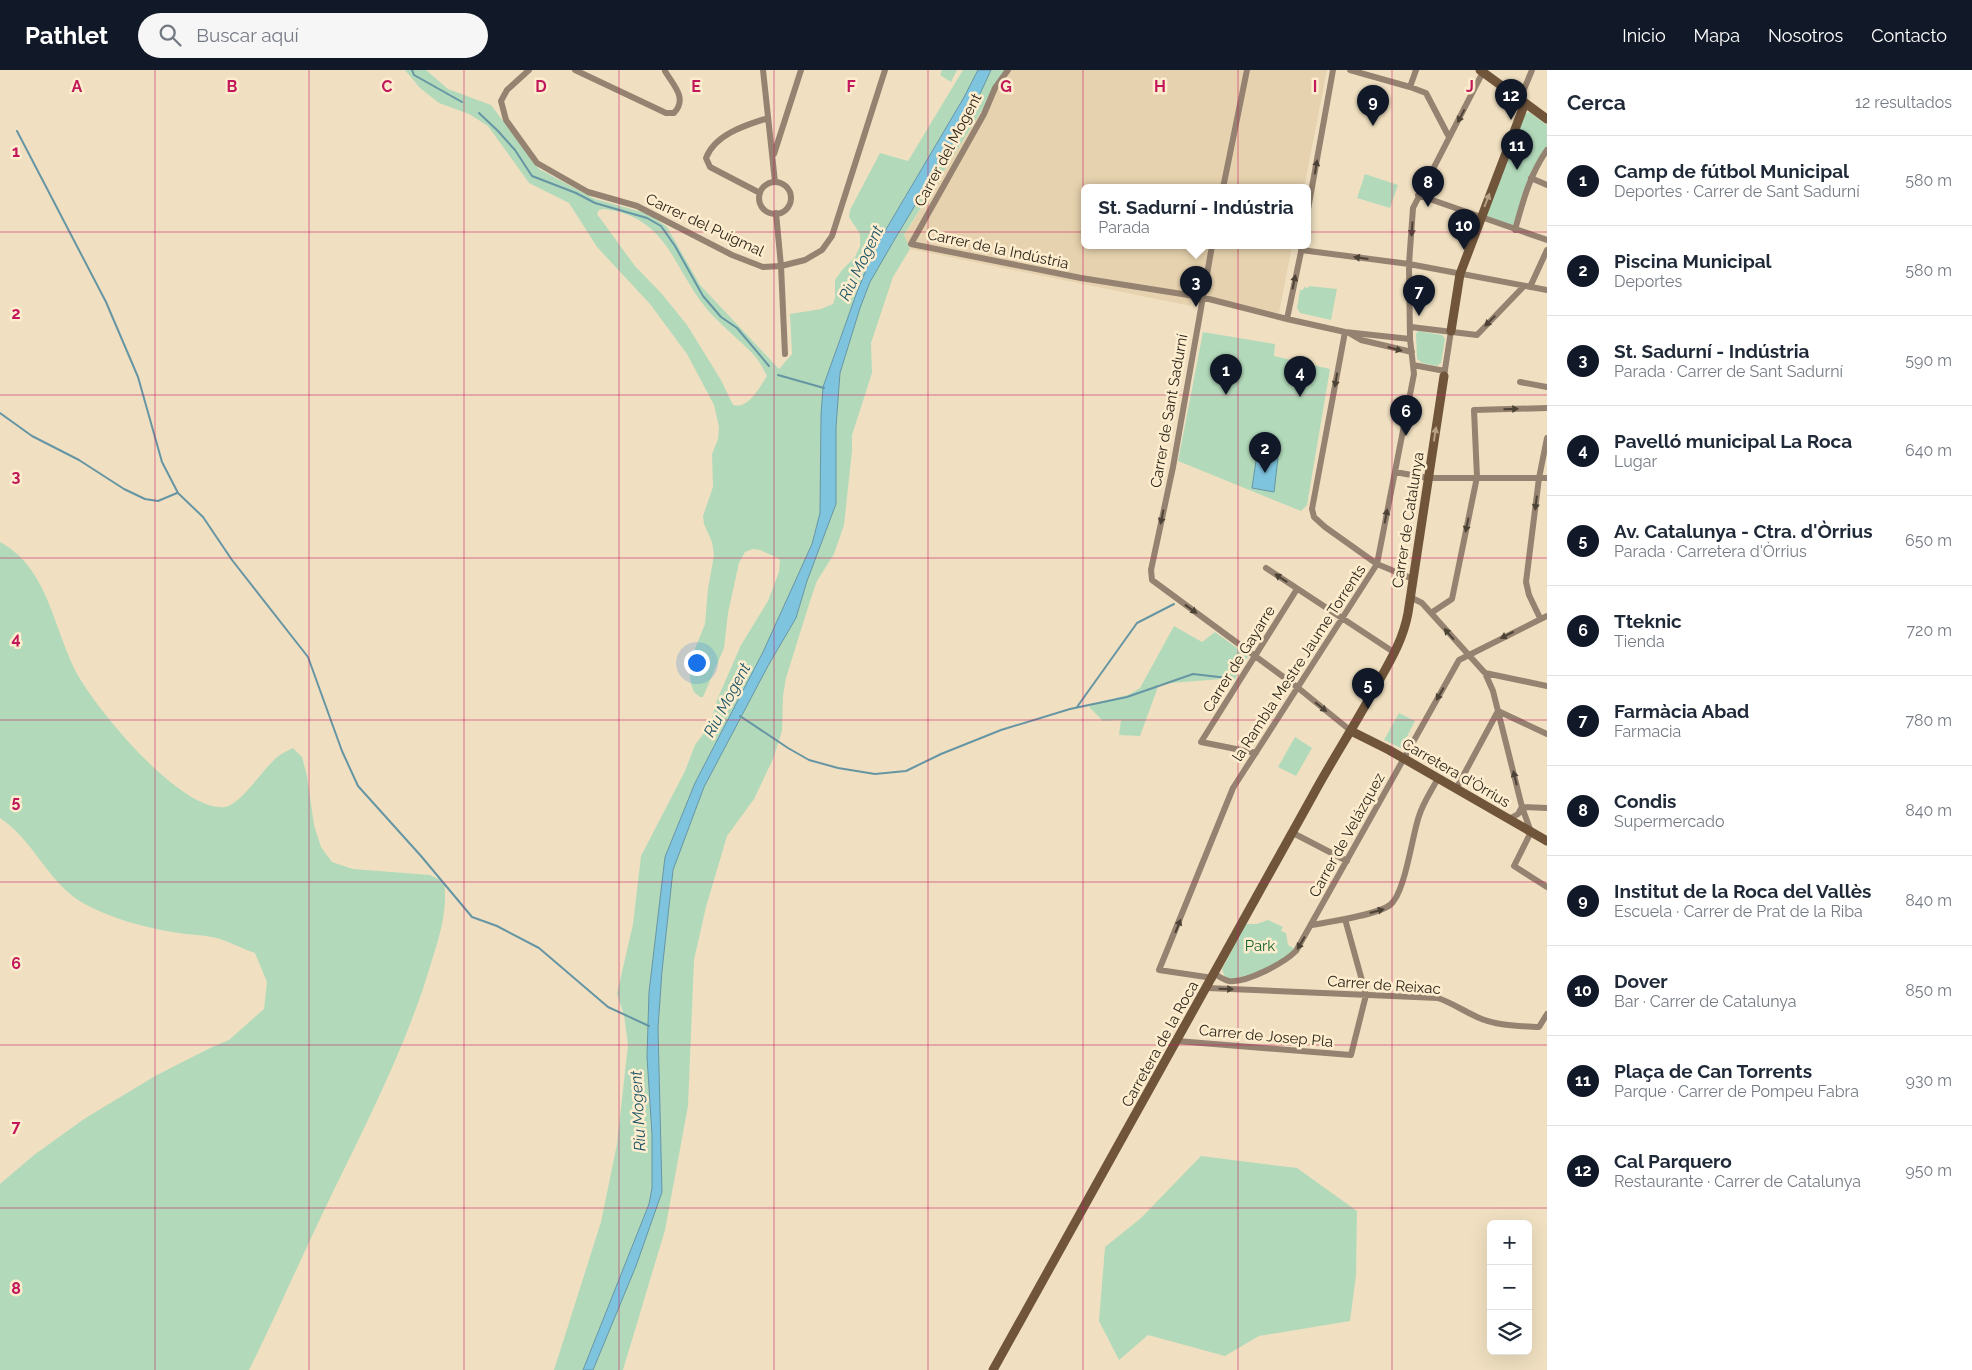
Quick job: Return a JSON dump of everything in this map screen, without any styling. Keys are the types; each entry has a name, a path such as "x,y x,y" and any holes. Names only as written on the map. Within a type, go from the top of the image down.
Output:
{"street":[{"name":"Carrer del Puigmal","path":"528,70 506,90 501,101 506,120 537,163 588,192 637,206 732,255 763,267 781,266 805,260 822,250 832,236 885,70"},
{"path":"575,70 666,113 674,113 680,107 680,99 664,70"},
{"path":"763,70 775,182"},
{"path":"772,158 801,70"},
{"name":"Carrer del Mogent","path":"911,244 984,114 995,88 1008,70"},
{"path":"1224,184 1247,70"},
{"path":"1311,194 1334,70"},
{"path":"1350,70 1426,93 1449,137"},
{"path":"1410,87 1416,70"},
{"path":"1523,101 1532,70"},
{"path":"1483,71 1547,119"},
{"name":"la Rambla Mestre Jaume Torrents","path":"1159,970 1233,788 1377,564 1414,374 1410,338 1409,264 1413,208 1483,71"},
{"name":"Carrer de Catalunya","path":"1351,731 1395,653 1405,629 1460,274 1523,101"},
{"path":"760,192 710,167 706,158 709,151 728,134 768,118"},
{"path":"1515,230 1531,178 1547,150"},
{"path":"1531,178 1547,185"},
{"path":"775,182 780,182 788,189 791,200 784,211 776,213 764,209 760,204 760,192 764,185 775,182"},
{"path":"1418,195 1547,240"},
{"path":"776,213 781,266 785,354"},
{"name":"Carrer de la Indústria","path":"911,244 1081,278 1202,297 1345,332 1410,338"},
{"name":"Carrer de Sant Sadurní","path":"1211,249 1173,466 1151,570 1152,580 1256,656"},
{"path":"1287,319 1301,249"},
{"path":"1308,249 1409,264 1547,290"},
{"path":"1411,327 1477,335 1527,286 1545,259 1547,250"},
{"path":"1345,332 1312,509 1314,517 1377,564 1413,579"},
{"name":"Carrer de la Indústria","path":"1345,332 1361,340 1412,352"},
{"path":"1413,365 1445,374"},
{"path":"1520,382 1547,387"},
{"path":"1431,613 1452,599 1477,477 1474,410 1547,408"},
{"path":"1467,655 1544,617 1529,595 1526,582 1539,478 1547,438"},
{"path":"1395,472 1428,478 1547,478"},
{"path":"1266,568 1395,653"},
{"name":"Carrer de Gayarre","path":"1256,752 1202,742 1298,589"},
{"path":"1410,597 1422,603 1485,673 1494,691 1522,807 1532,832 1514,866 1547,887"},
{"name":"Carrer de Velázquez","path":"1159,970 1214,976 1226,981 1244,978 1286,960 1296,951 1459,660 1467,655"},
{"path":"1256,656 1351,731"},
{"path":"1485,673 1547,686"},
{"path":"1498,711 1547,734"},
{"path":"1456,789 1498,711"},
{"name":"Carretera d'Òrrius","path":"1351,731 1438,778 1547,841"},
{"name":"Carretera de la Roca","path":"993,1370 1214,976 1312,796 1351,731"},
{"path":"1312,925 1345,919 1385,908 1392,904 1397,896 1405,873 1419,814 1438,778"},
{"path":"1522,807 1547,808"},
{"path":"1509,819 1518,814 1522,807"},
{"path":"1293,833 1347,860"},
{"path":"1345,919 1366,995"},
{"path":"1244,978 1245,990"},
{"name":"Carrer de Reixac","path":"1207,988 1438,998 1478,1018 1505,1025 1539,1027 1547,1014"},
{"name":"Carrer de Josep Pla","path":"1177,1040 1351,1055 1366,995"}],"shaded area":[{"path":"1007,70 1327,70 1305,184 1081,184 1081,249 1291,249 1279,313 1192,295 1191,306 910,249 904,236"}],"green space":[{"path":"405,70 426,70 448,89 491,105 539,169 595,199 649,214 667,227 700,285 779,369 792,354 790,314 821,309 833,304 835,280 855,257 860,246 860,234 849,217 850,210 880,153 908,161 963,70 978,70 963,99 875,248 837,346 821,415 820,513 812,544 763,652 695,783 665,857 649,992 647,1057 652,1134 652,1188 649,1204 583,1370 554,1370 601,1222 617,1144 628,1045 624,1015 617,994 633,924 641,856 685,771 695,745 710,725 717,700 741,645 768,601 779,572 780,561 778,558 760,550 753,549 745,552 739,563 728,613 724,648 703,697 700,697 694,692 689,670 705,624 708,589 714,555 712,542 704,524 703,516 713,487 712,454 718,439 719,427 714,405 687,354 650,304 597,247 569,203 529,183 488,126 469,114 439,103 420,88","holes":["603,209 624,214 641,222 655,232 666,245 694,292 706,308 755,356 767,376 749,401 744,404 733,405 721,380 687,325 662,294 635,266 597,214 599,210"]},
{"path":"942,70 957,70 951,82 940,75"},
{"path":"991,70 1007,70 904,235 910,249 893,277 871,343 872,373 852,435 844,525 834,554 817,581 786,678 783,696 782,731 773,759 754,799 727,836 706,907 694,960 688,1106 665,1230 623,1370 593,1370 662,1192 658,1028 673,870 704,787 769,664 796,618 807,581 836,504 836,427 840,373 870,282 973,109"},
{"path":"1529,112 1547,125 1547,150 1513,228 1483,216 1522,115"},
{"path":"1365,174 1398,185 1390,208 1357,198"},
{"path":"1309,286 1337,289 1331,320 1300,313 1297,308 1300,290"},
{"path":"1418,331 1442,335 1445,339 1441,363 1437,366 1422,363 1417,359 1416,334"},
{"path":"1203,332 1275,344 1274,356 1330,369 1307,505 1301,511 1178,461"},
{"path":"0,542 17,554 30,568 40,584 70,659 89,693 122,735 143,757 186,794 207,804 225,807 232,804 246,792 274,760 293,748 302,757 307,776 314,825 321,847 332,862 353,869 430,875 444,882 445,902 440,931 409,1027 381,1092 249,1370 0,1370 0,1184 34,1155 84,1119 155,1076 229,1040 264,1009 267,982 255,953 215,938 140,925 101,912 78,900 57,881 21,837 0,818"},
{"path":"1174,626 1202,642 1215,632 1248,656 1233,683 1221,679 1159,684 1140,736 1119,735 1121,720 1103,721 1089,707 1095,703 1128,695 1140,688"},
{"path":"1399,713 1415,721 1401,748 1384,740"},
{"path":"1295,737 1312,748 1296,776 1278,767"},
{"name":"Park","path":"1268,920 1283,927 1281,931 1286,933 1288,945 1295,949 1289,955 1265,969 1229,979 1224,975 1222,969 1246,924 1257,924"},
{"path":"1201,1156 1297,1168 1357,1211 1356,1275 1350,1321 1259,1336 1225,1356 1148,1335 1119,1360 1099,1321 1105,1247 1141,1218"}],"water":[{"path":"978,70 991,70 973,109 870,282 860,308 840,373 836,427 836,504 807,581 796,618 769,664 704,787 673,870 658,1028 662,1192 636,1266 593,1370 583,1370 649,1204 652,1188 652,1134 647,1057 649,992 665,857 695,783 763,652 812,544 820,513 823,387 857,292 875,248 963,99"},
{"path":"1257,454 1278,458 1274,492 1252,488"}],"waterway":[{"path":"412,70 414,75 462,102"},
{"path":"479,113 515,150 532,176 576,193 595,203 647,218 661,226 675,246 703,296 721,317 737,328 769,366"},
{"path":"17,131 106,302 138,377 162,462 178,493 203,517 232,560 308,657 342,751 358,786 421,856 472,917 497,926 539,948 608,1007 649,1026"},
{"path":"778,375 824,388"},
{"path":"0,413 32,436 79,460 124,489 145,499 158,501 177,493"},
{"path":"1077,707 1137,623 1174,604"},
{"path":"740,716 809,760 838,768 875,774 906,771 941,754 1001,730 1070,709 1127,697 1193,674 1228,678"}],"place":[{"name":"Cal Parquero","path":"1511,120"},
{"name":"Institut de la Roca del Vallès","path":"1373,126"},
{"name":"Plaça de Can Torrents","path":"1517,170"},
{"name":"Condis","path":"1428,207"},
{"name":"Dover","path":"1464,250"},
{"name":"St. Sadurní - Indústria","path":"1196,307"},
{"name":"Farmàcia Abad","path":"1419,316"},
{"name":"Camp de fútbol Municipal","path":"1226,395"},
{"name":"Pavelló municipal La Roca","path":"1300,397"},
{"name":"Tteknic","path":"1406,436"},
{"name":"Piscina Municipal","path":"1265,473"},
{"name":"Av. Catalunya - Ctra. d'Òrrius","path":"1368,709"}],"water label":[{"name":"Riu Mogent","path":"861,263"},
{"name":"Riu Mogent","path":"727,700"},
{"name":"Riu Mogent","path":"638,1111"}]}
